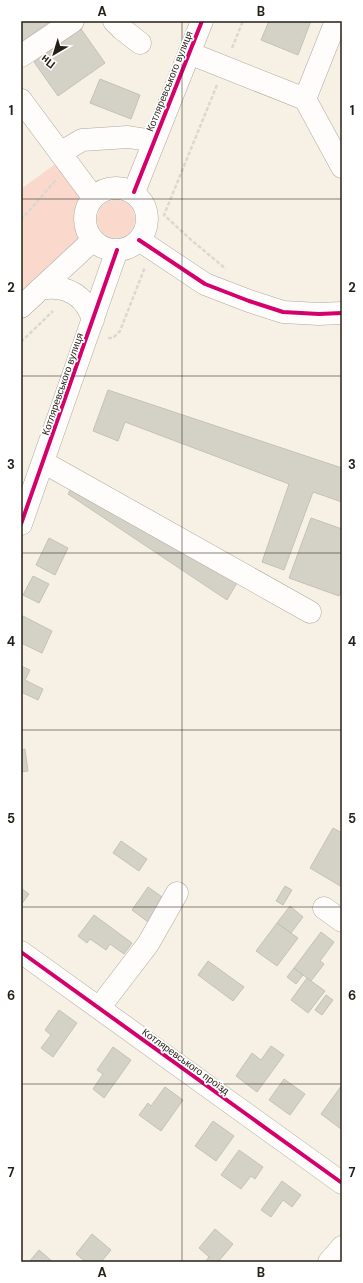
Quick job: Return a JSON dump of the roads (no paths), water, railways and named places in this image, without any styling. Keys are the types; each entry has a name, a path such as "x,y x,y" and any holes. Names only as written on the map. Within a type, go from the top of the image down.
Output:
{"street":[{"path":"21,56 73,21"},
{"path":"114,21 140,43"},
{"name":"Котляревського вулиця","path":"134,192 202,21"},
{"path":"305,99 336,21"},
{"path":"189,53 305,99 342,167"},
{"path":"21,100 93,196"},
{"path":"60,153 82,140 128,137 154,141"},
{"path":"113,187 120,187 134,192 144,204 147,211 147,227 144,234 139,240 129,247 117,250 104,248 93,240 88,234 84,218 87,207 93,196 113,187"},
{"path":"21,307 93,240"},
{"path":"139,240 205,284 249,301 283,312 319,314 342,313"},
{"name":"Котляревського вулиця","path":"21,524 43,462 98,329 117,250"},
{"path":"40,289 48,287 57,288 65,289 73,293 86,305 98,329"},
{"path":"43,462 310,612"},
{"path":"99,1008 148,944 177,893"},
{"path":"324,908 342,921"},
{"name":"Котляревського проїзд","path":"21,952 342,1183"},
{"path":"329,1262 342,1247"}]}
